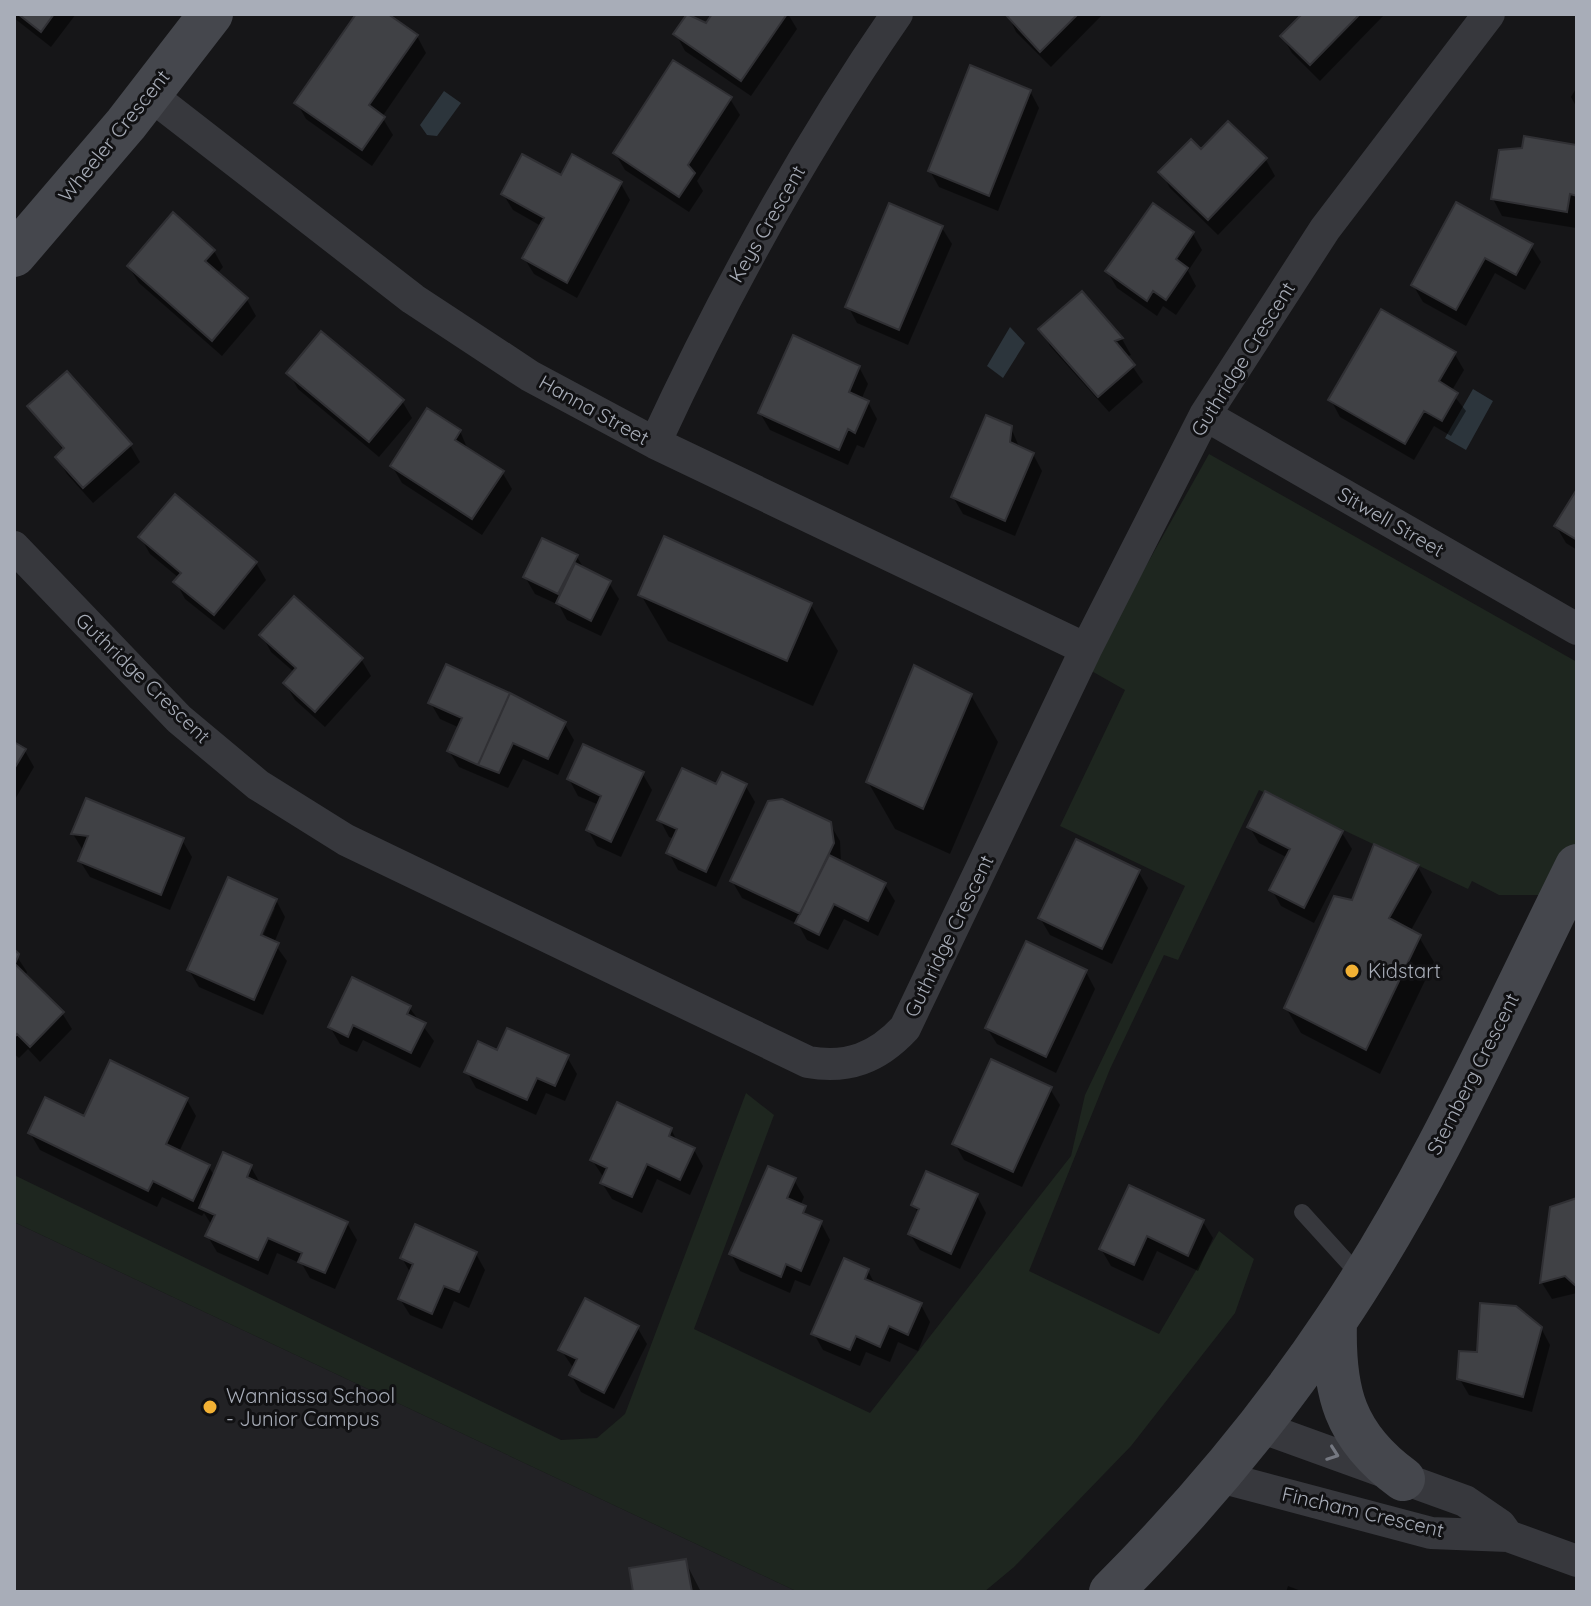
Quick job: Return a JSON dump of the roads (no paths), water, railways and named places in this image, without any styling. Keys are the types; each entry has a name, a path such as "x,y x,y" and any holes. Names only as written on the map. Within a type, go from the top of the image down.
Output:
{"street":[{"name":"Wheeler Crescent","path":"14,255 149,94 211,14"},
{"name":"Keys Crescent","path":"655,443 744,262 848,84 897,14"},
{"name":"Guthridge Crescent","path":"14,547 179,719 258,785 346,840 808,1062 831,1066 867,1059 888,1046 905,1028 1086,649 1205,415 1325,229 1489,14"},
{"name":"Hanna Street","path":"149,94 413,299 530,376 655,443 1086,649"},
{"name":"Sitwell Street","path":"1205,415 1577,629"},
{"name":"Sternberg Crescent","path":"1111,1592 1220,1477 1335,1322 1436,1147 1577,866"},
{"path":"1335,1322 1333,1368 1345,1411 1355,1431 1384,1465 1403,1479"},
{"name":"Fincham Crescent","path":"1260,1427 1465,1501 1500,1525 1508,1536"},
{"name":"Fincham Crescent","path":"1220,1477 1431,1533 1508,1536 1577,1561"}],"lane":[{"path":"1302,1212 1362,1278"}],"place":[{"name":"Kidstart","path":"1352,971"},
{"name":"Wanniassa School - Junior Campus","path":"210,1407"}]}
